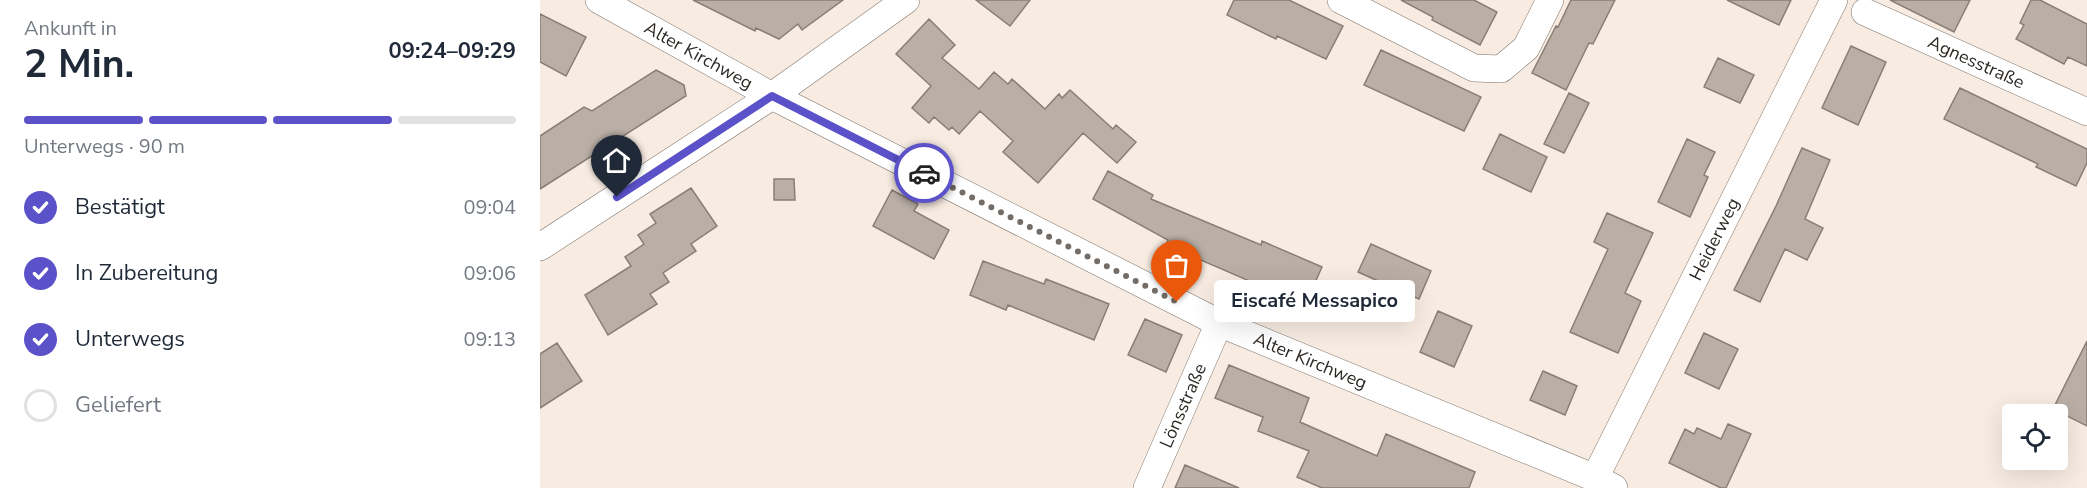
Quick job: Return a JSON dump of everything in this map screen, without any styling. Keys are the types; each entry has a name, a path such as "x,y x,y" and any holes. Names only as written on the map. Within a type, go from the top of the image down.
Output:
{"street":[{"name":"Alter Kirchweg","path":"599,0 628,7 772,96 1219,323 1604,483"},
{"path":"540,247 772,96 906,0"},
{"path":"1341,0 1474,68 1501,69 1526,48 1550,0"},
{"name":"Heiderweg","path":"1604,483 1834,0"},
{"name":"Agnesstraße","path":"1865,12 2087,112"},
{"name":"Lönsstraße","path":"1147,488 1219,323"}],"building":[{"path":"693,0 843,0 802,30 798,24 779,39 756,28 755,31"},
{"path":"976,0 1030,0 1010,26"},
{"path":"1234,0 1289,0 1343,26 1326,59 1277,36 1276,39 1227,15"},
{"path":"1401,0 1474,0 1497,12 1480,45 1432,20 1433,17"},
{"path":"1571,0 1615,0 1593,44 1589,43 1566,90 1532,73"},
{"path":"1727,0 1791,0 1779,25"},
{"path":"1890,0 1970,0 1954,32"},
{"path":"2031,0 2040,0 2087,24 2087,66 2068,57 2064,64 2016,39 2024,25 2020,23"},
{"path":"540,14 586,37 566,76 540,62"},
{"path":"929,19 955,45 942,58 979,89 994,72 1008,84 1012,79 1045,109 1059,94 1062,98 1070,90 1113,129 1116,125 1136,142 1117,163 1083,133 1038,183 1003,152 1013,141 980,111 959,134 952,127 949,130 934,117 929,123 912,108 931,86 896,54"},
{"path":"1851,46 1886,62 1858,125 1822,108"},
{"path":"1381,50 1481,97 1464,131 1364,85"},
{"path":"1718,58 1754,75 1740,103 1704,87"},
{"path":"656,70 684,85 686,96 540,189 540,136 584,107 592,111"},
{"path":"1960,88 2087,149 2087,163 2076,186 2036,167 2038,164 1944,119"},
{"path":"1569,93 1589,103 1564,153 1544,144"},
{"path":"1500,134 1547,157 1531,192 1483,169"},
{"path":"1687,139 1715,152 1704,175 1708,177 1690,217 1658,202"},
{"path":"1802,148 1830,160 1805,219 1823,228 1807,260 1785,249 1760,302 1734,290"},
{"path":"1108,171 1153,195 1151,199 1261,245 1262,241 1322,267 1305,305 1166,245 1168,240 1093,199"},
{"path":"774,179 794,179 795,200 774,200"},
{"path":"691,188 717,226 691,244 696,251 663,273 669,282 650,294 657,304 608,335 585,295 631,266 625,257 644,244 638,235 656,223 650,214"},
{"path":"892,190 918,204 914,211 949,230 934,259 873,226"},
{"path":"1607,213 1653,233 1625,293 1641,301 1618,353 1570,332 1608,249 1594,242"},
{"path":"1371,244 1431,271 1419,299 1358,272"},
{"path":"983,261 1044,284 1046,279 1109,304 1094,340 1008,305 1006,310 970,295"},
{"path":"1438,311 1472,326 1454,367 1420,352"},
{"path":"1145,319 1182,335 1166,372 1128,355"},
{"path":"1704,333 1738,349 1719,389 1685,373"},
{"path":"2087,341 2087,426 2068,416 2068,404 2056,404"},
{"path":"557,343 582,381 540,408 540,354"},
{"path":"1229,365 1309,398 1300,422 1377,456 1386,434 1475,472 1469,488 1322,488 1297,477 1309,451 1258,431 1263,417 1215,398"},
{"path":"1543,371 1577,386 1565,415 1530,400"},
{"path":"1728,424 1751,434 1726,488 1721,488 1669,463 1685,429 1694,434 1697,428 1721,439"},
{"path":"1185,465 1239,488 1175,488"}],"way so far":[{"path":"924,173 1177,302"}],"place":[{"name":"Eiscafé Messapico","path":"1177,302"}],"route":[{"path":"617,197 772,96 924,173"}]}
